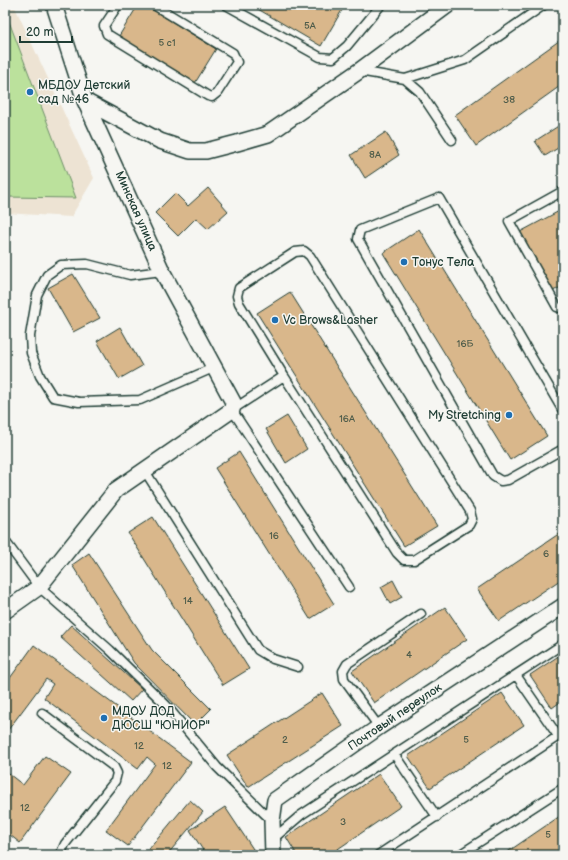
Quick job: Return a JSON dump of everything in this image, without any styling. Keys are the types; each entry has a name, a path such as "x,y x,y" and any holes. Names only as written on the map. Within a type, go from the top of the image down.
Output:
{"street":[{"name":"Минская улица","path":"54,5 85,101 162,271 197,334 213,368 228,391 233,402 232,410"},
{"path":"85,101 160,141 190,151 206,151 268,134 359,71 448,5"},
{"path":"5,611 39,587 116,490 232,410"},
{"name":"Почтовый переулок","path":"273,855 274,838 272,821 275,800 379,727 563,606"}],"lane":[{"path":"118,5 104,26 107,34 208,96 212,97 218,93 237,62 233,53 154,5"},
{"path":"226,5 320,57 333,58 347,46 381,5"},
{"path":"359,71 405,79 465,60 544,5"},
{"path":"405,79 420,92 452,140"},
{"path":"563,191 509,221 557,307 563,310"},
{"path":"563,411 439,198 360,230 358,239 493,476 501,481 508,480 563,449"},
{"path":"304,251 310,256 470,511 472,519 469,525 414,560 404,560 397,553 284,376 237,296 239,288 295,252 304,251"},
{"path":"162,271 130,275 87,264 61,265 47,275 37,295 30,336 31,353 40,376 54,397 79,402 140,400 213,368"},
{"path":"284,376 232,410 349,587"},
{"path":"145,471 258,650 273,658 298,667"},
{"path":"5,541 39,587 110,650 166,705 218,767 272,821"},
{"path":"379,727 344,679 343,671 347,664 421,614"},
{"path":"274,838 301,814 563,644"},
{"path":"378,855 437,818 560,735 516,675"},
{"path":"42,713 114,767 117,773 115,781 65,844 60,855"},
{"path":"394,754 437,818"},
{"path":"458,855 563,788"}],"shaded area":[{"name":"МБДОУ Детский сад №46","path":"5,5 14,5 94,178 71,217 5,213"}],"green space":[{"path":"5,11 76,198 5,197"}],"building":[{"path":"138,5 145,5 216,49 195,83 119,36"},
{"path":"251,5 345,5 321,46"},
{"path":"563,38 563,84 476,146 455,115"},
{"path":"563,123 563,145 545,156 535,141"},
{"path":"386,132 399,155 365,178 351,155"},
{"path":"208,188 228,211 208,229 196,218 178,236 155,213 175,193 188,206"},
{"path":"563,209 563,286 551,292 520,232"},
{"path":"419,229 547,436 510,460 383,253"},
{"path":"73,274 100,318 73,332 48,288"},
{"path":"290,292 437,526 404,546 257,313"},
{"path":"120,327 142,366 119,379 97,341"},
{"path":"287,416 307,449 286,463 266,429"},
{"path":"239,452 334,604 310,619 215,468"},
{"path":"153,517 249,669 223,685 128,533"},
{"path":"563,531 563,578 499,621 477,589"},
{"path":"89,553 152,650 211,709 195,725 134,663 72,565"},
{"path":"393,580 402,597 390,604 381,587"},
{"path":"445,607 467,639 374,703 352,671"},
{"path":"71,625 142,689 131,701 60,637"},
{"path":"34,645 191,762 128,846 106,830 155,764 147,757 138,769 44,698 53,684 46,679 5,734 5,685"},
{"path":"563,653 563,700 552,708 530,675"},
{"path":"322,693 343,726 248,787 227,755"},
{"path":"502,693 524,725 430,788 408,756"},
{"path":"45,756 71,774 20,843 5,831 5,771 23,785"},
{"path":"379,774 401,806 329,855 297,855 286,837"},
{"path":"190,800 203,812 167,855 144,855"},
{"path":"225,807 257,855 206,855 190,830"},
{"path":"563,814 563,855 503,855"}],"place":[{"name":"МБДОУ Детский сад №46","path":"30,92"},
{"name":"Тонус Тела","path":"404,262"},
{"name":"Vc Brows&Lasher","path":"275,320"},
{"name":"My Stretching","path":"509,415"},
{"name":"МДОУ ДОД ДЮСШ \"ЮНИОР\"","path":"104,718"}]}
